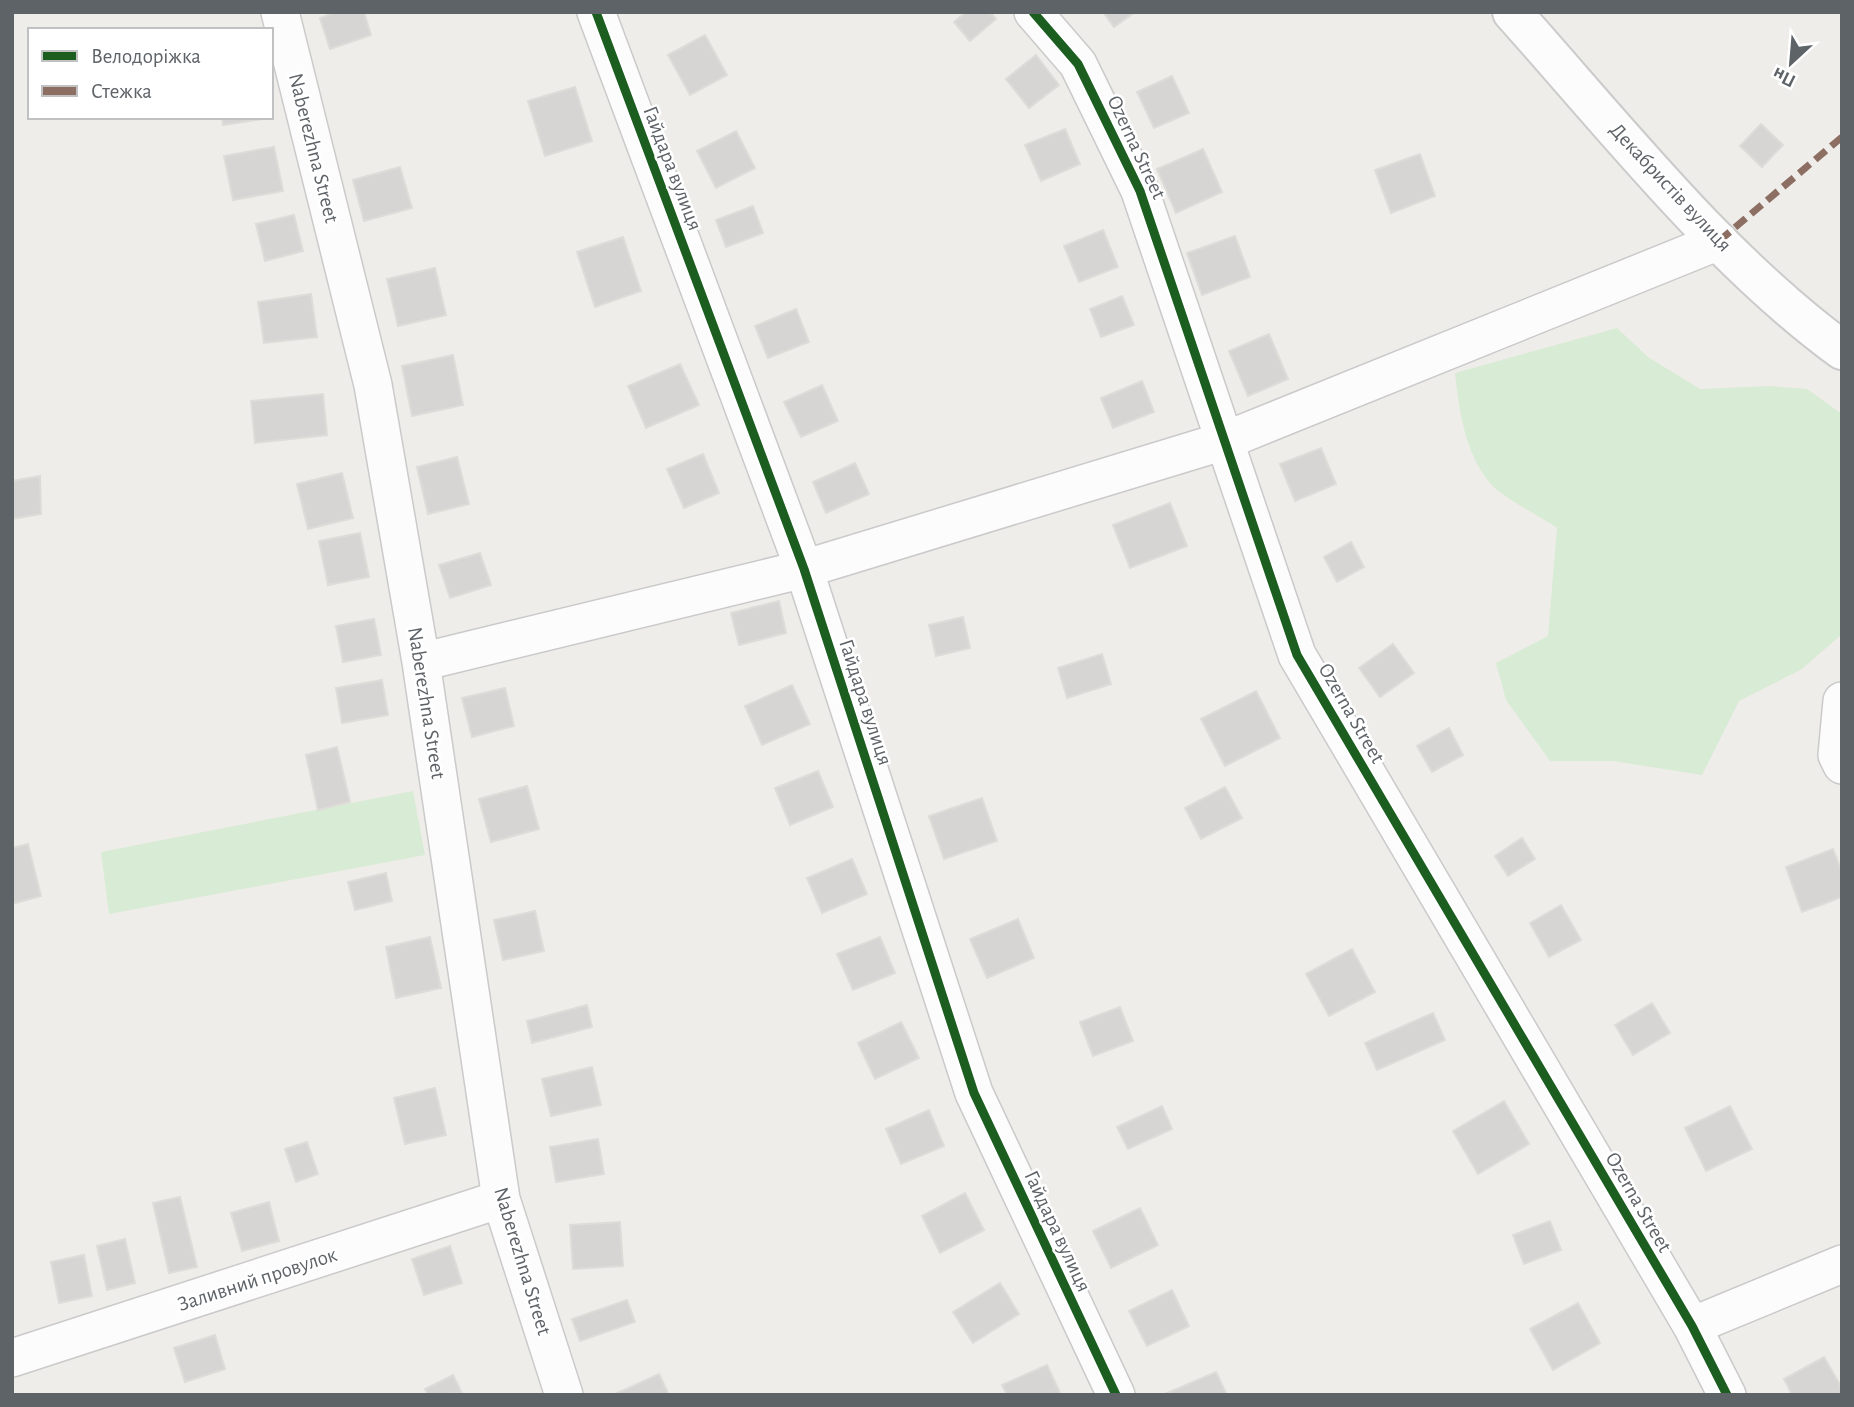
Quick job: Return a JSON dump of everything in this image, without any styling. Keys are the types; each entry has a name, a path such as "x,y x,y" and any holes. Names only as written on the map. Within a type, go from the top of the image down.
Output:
{"street":[{"name":"Naberezhna Street","path":"280,12 373,385 421,662 500,1199 564,1395"},
{"name":"Гайдара вулиця","path":"596,12 804,569 974,1093 1116,1395"},
{"name":"Ozerna Street","path":"1034,12 1078,64 1140,191 1297,655 1692,1326 1727,1395"},
{"name":"Декабристів вулиця","path":"1512,12 1719,241 1793,314 1842,350"},
{"path":"421,662 804,569 1224,442 1719,241"},
{"path":"1842,701 1837,755 1842,765"},
{"name":"Заливний провулок","path":"12,1358 500,1199"},
{"path":"1692,1326 1842,1264"}],"green space":[{"path":"1617,328 1648,357 1700,389 1770,386 1807,389 1842,414 1842,634 1802,669 1739,701 1702,775 1613,761 1550,761 1506,700 1496,663 1548,636 1557,528 1495,488 1481,470 1464,430 1455,373"},
{"path":"413,791 425,855 109,914 101,852"}],"building":[{"path":"336,12 364,12 371,35 330,49 320,18"},
{"path":"966,12 990,12 996,19 970,41 954,22"},
{"path":"1103,12 1135,12 1114,27"},
{"path":"705,35 727,75 690,95 668,55"},
{"path":"1036,55 1059,85 1029,108 1006,79"},
{"path":"1172,76 1189,113 1154,128 1137,92"},
{"path":"575,87 592,141 545,156 528,101"},
{"path":"222,119 263,119 223,125"},
{"path":"1761,124 1783,145 1762,167 1740,146"},
{"path":"1065,129 1080,164 1041,181 1025,145"},
{"path":"736,131 755,168 716,188 697,151"},
{"path":"274,147 283,191 233,200 224,156"},
{"path":"1203,149 1222,192 1176,213 1157,169"},
{"path":"1420,154 1435,196 1391,213 1375,170"},
{"path":"400,167 412,208 364,221 353,180"},
{"path":"753,206 763,233 726,247 716,220"},
{"path":"294,215 303,251 265,261 256,224"},
{"path":"1103,230 1118,267 1079,282 1064,246"},
{"path":"1235,236 1250,277 1202,295 1187,253"},
{"path":"623,237 641,291 595,307 577,252"},
{"path":"435,268 446,315 398,326 387,279"},
{"path":"311,294 317,337 264,343 258,302"},
{"path":"1122,296 1134,325 1101,337 1090,309"},
{"path":"796,309 809,342 768,358 755,326"},
{"path":"1269,334 1288,379 1248,396 1229,351"},
{"path":"453,355 463,405 412,416 402,366"},
{"path":"680,364 699,405 646,428 628,386"},
{"path":"1142,381 1154,412 1113,428 1101,398"},
{"path":"822,385 838,421 801,437 784,402"},
{"path":"323,394 327,435 255,443 251,401"},
{"path":"1321,448 1336,484 1295,501 1280,464"},
{"path":"703,454 719,493 684,508 667,469"},
{"path":"457,457 469,504 428,514 417,467"},
{"path":"855,463 869,494 826,513 813,482"},
{"path":"342,473 353,518 308,529 297,484"},
{"path":"40,476 41,514 12,519 12,481"},
{"path":"1170,503 1187,546 1130,568 1113,525"},
{"path":"360,533 369,577 328,585 319,541"},
{"path":"1351,542 1364,567 1337,582 1324,557"},
{"path":"480,553 491,585 450,598 439,565"},
{"path":"779,601 786,633 739,645 731,613"},
{"path":"963,617 970,648 936,656 929,625"},
{"path":"374,619 381,655 343,662 336,626"},
{"path":"1393,644 1414,673 1380,697 1359,668"},
{"path":"1102,654 1111,684 1067,698 1058,668"},
{"path":"382,680 388,715 342,723 336,688"},
{"path":"792,685 810,724 762,745 745,706"},
{"path":"505,688 514,726 472,737 462,698"},
{"path":"1256,691 1280,738 1225,766 1201,719"},
{"path":"1449,728 1463,755 1432,772 1417,746"},
{"path":"337,747 350,802 318,810 306,755"},
{"path":"818,771 833,807 790,825 775,788"},
{"path":"527,786 539,829 491,842 479,799"},
{"path":"1225,787 1242,818 1201,839 1185,808"},
{"path":"982,798 997,841 944,859 929,816"},
{"path":"1522,838 1535,859 1508,876 1495,856"},
{"path":"28,844 41,896 12,904 12,848"},
{"path":"1833,849 1842,872 1842,897 1802,912 1786,867"},
{"path":"852,859 867,894 822,913 807,878"},
{"path":"386,873 392,901 355,910 348,882"},
{"path":"1561,905 1581,940 1549,957 1530,923"},
{"path":"535,911 544,951 503,960 494,920"},
{"path":"1018,919 1034,958 987,978 970,939"},
{"path":"430,937 441,988 396,998 386,947"},
{"path":"880,937 895,973 853,990 837,954"},
{"path":"1352,949 1375,992 1329,1016 1306,974"},
{"path":"1652,1003 1670,1033 1633,1055 1615,1025"},
{"path":"587,1005 592,1027 532,1043 527,1021"},
{"path":"1120,1007 1133,1041 1093,1056 1080,1022"},
{"path":"1433,1013 1445,1040 1377,1070 1365,1043"},
{"path":"901,1022 919,1058 875,1079 858,1043"},
{"path":"592,1067 601,1105 551,1116 542,1079"},
{"path":"435,1088 446,1135 405,1144 394,1098"},
{"path":"1504,1101 1529,1144 1478,1174 1453,1131"},
{"path":"1162,1106 1172,1129 1128,1149 1117,1127"},
{"path":"1730,1106 1752,1149 1706,1171 1685,1128"},
{"path":"929,1110 944,1146 901,1164 886,1129"},
{"path":"598,1139 604,1174 556,1182 550,1147"},
{"path":"307,1142 318,1174 296,1182 285,1149"},
{"path":"965,1193 984,1230 940,1253 922,1216"},
{"path":"180,1197 197,1267 169,1273 153,1203"},
{"path":"269,1202 279,1241 242,1251 231,1213"},
{"path":"1140,1208 1158,1245 1111,1268 1093,1231"},
{"path":"1550,1221 1561,1250 1524,1264 1513,1235"},
{"path":"620,1222 623,1266 573,1269 570,1225"},
{"path":"125,1239 135,1283 107,1290 97,1246"},
{"path":"450,1246 462,1283 424,1295 412,1259"},
{"path":"84,1255 92,1296 59,1303 51,1262"},
{"path":"1000,1283 1019,1314 973,1343 953,1312"},
{"path":"1172,1290 1189,1326 1147,1346 1129,1311"},
{"path":"627,1300 635,1322 580,1341 572,1319"},
{"path":"1578,1303 1600,1343 1553,1370 1530,1329"},
{"path":"215,1335 225,1369 185,1382 174,1348"},
{"path":"1824,1357 1842,1388 1842,1394 1792,1395 1784,1379"},
{"path":"1047,1365 1061,1395 1007,1395 1002,1385"},
{"path":"1216,1372 1227,1395 1165,1395 1165,1394"},
{"path":"659,1374 669,1395 613,1395"},
{"path":"453,1375 462,1393 428,1395 425,1389"}],"marked path":[{"path":"1719,241 1842,137"}],"cycle path":[{"path":"596,12 804,569 974,1093 1116,1395"},
{"path":"1033,12 1078,64 1140,191 1297,655 1692,1326 1727,1395"}]}
